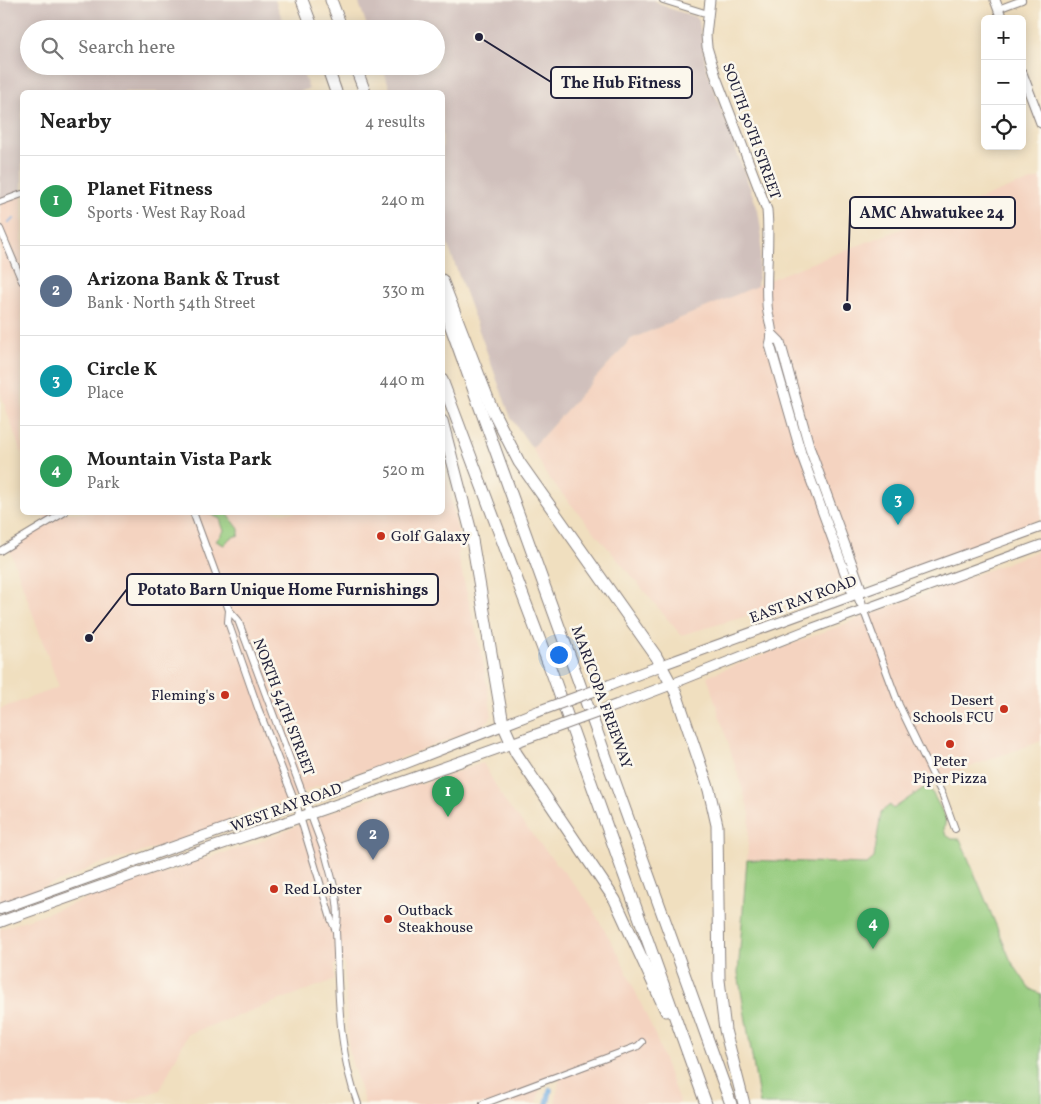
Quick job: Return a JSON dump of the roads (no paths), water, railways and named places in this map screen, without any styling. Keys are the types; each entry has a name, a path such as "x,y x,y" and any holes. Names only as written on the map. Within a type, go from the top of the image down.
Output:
{"highway":[{"path":"302,0 310,20"},
{"path":"331,0 339,20"},
{"path":"330,75 335,90"},
{"path":"359,75 364,90"},
{"path":"445,288 492,409 519,462 662,665 672,684 709,790 717,825 719,980 725,1030 744,1104"},
{"name":"MARICOPA FREEWAY","path":"445,310 731,1104"},
{"path":"445,388 552,673 706,1104"},
{"path":"445,432 470,528 503,724 512,743 602,878 626,920 706,1104"}],"main road":[{"name":"SOUTH 50TH STREET","path":"710,0 707,47 716,77 767,210 769,245 767,306 773,335 770,345 801,453 851,589 860,603"},
{"path":"1026,84 1041,123"},
{"name":"EAST RAY ROAD","path":"581,718 672,684 1041,527"},
{"name":"EAST RAY ROAD","path":"574,698 662,665 1041,544"},
{"name":"WEST RAY ROAD","path":"0,909 306,800 574,698"},
{"name":"WEST RAY ROAD","path":"0,922 581,718"}],"street":[{"path":"663,0 708,14"},
{"path":"997,4 1022,0"},
{"path":"0,202 20,195"},
{"path":"0,228 20,276"},
{"path":"0,551 60,515"},
{"name":"NORTH 54TH STREET","path":"194,515 229,610 238,620 306,800 334,888 339,919 336,931 343,1054 348,1079 358,1104"},
{"name":"SOUTH 50TH STREET","path":"860,603 899,705 942,796 955,829"},
{"name":"NORTH 54TH STREET","path":"229,610 228,622 300,818 336,931"},
{"path":"483,1104 638,1046 642,1042"}],"waterway":[{"path":"9,222 14,219"},
{"path":"547,1104 550,1090"}],"place":[{"name":"The Hub Fitness","path":"479,37"},
{"name":"AMC Ahwatukee 24","path":"847,307"},
{"name":"Circle K","path":"898,525"},
{"name":"Golf Galaxy","path":"381,536"},
{"name":"Potato Barn Unique Home Furnishings","path":"89,638"},
{"name":"Fleming's","path":"225,695"},
{"name":"Desert Schools FCU","path":"1004,709"},
{"name":"Peter Piper Pizza","path":"950,744"},
{"name":"Planet Fitness","path":"448,817"},
{"name":"Arizona Bank & Trust","path":"373,860"},
{"name":"Red Lobster","path":"274,889"},
{"name":"Outback Steakhouse","path":"388,919"},
{"name":"Mountain Vista Park","path":"873,949"}]}
